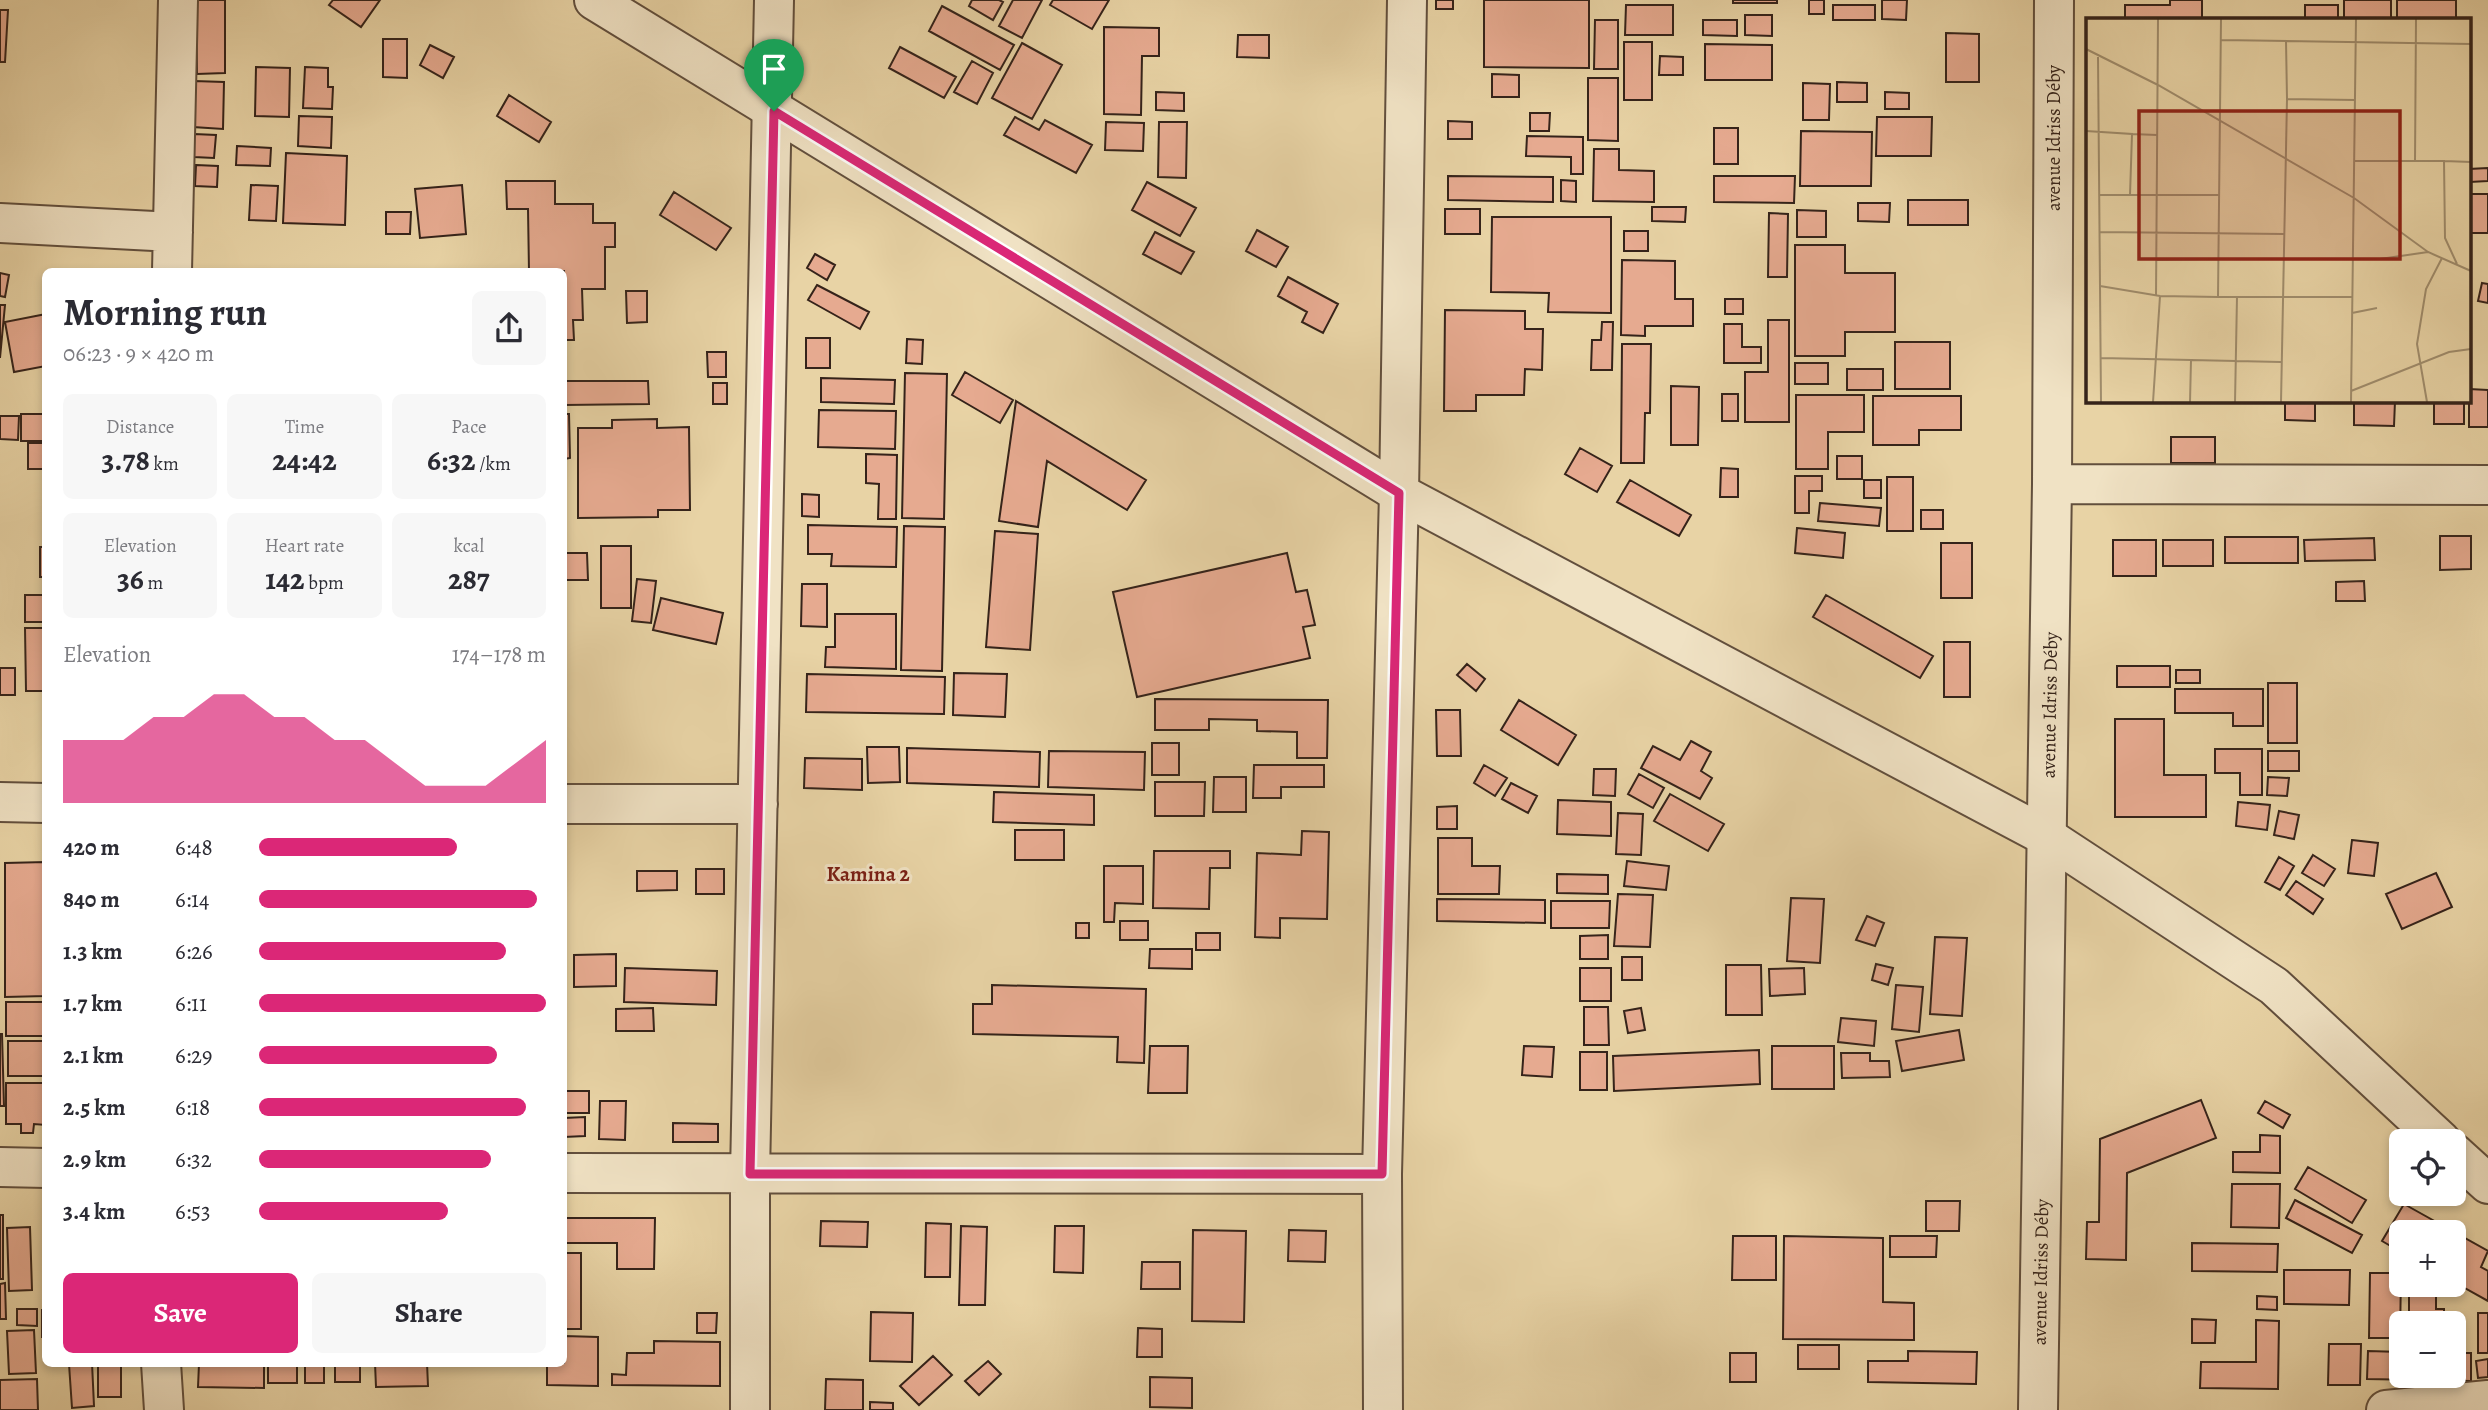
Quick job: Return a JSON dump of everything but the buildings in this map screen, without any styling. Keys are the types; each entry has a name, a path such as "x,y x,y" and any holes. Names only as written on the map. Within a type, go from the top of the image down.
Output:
{"street":[{"path":"172,268 178,0"},
{"path":"594,0 1399,493 2047,837 2274,986 2428,1129"},
{"path":"750,1410 750,1174 775,0"},
{"path":"1383,1410 1382,1174 1399,493 1407,0"},
{"name":"avenue Idriss Déby","path":"2038,1410 2052,484 2054,0"},
{"path":"0,222 173,232"},
{"path":"2052,484 2488,485"},
{"path":"0,802 42,803"},
{"path":"567,804 758,804"},
{"path":"2466,1164 2488,1184"},
{"path":"0,1167 42,1168"},
{"path":"567,1173 1382,1174"},
{"path":"161,1367 164,1410"},
{"path":"2386,1410 2488,1401"}],"district":[{"name":"Kamina 2","path":"868,874"}],"route":[{"path":"774,111 1399,493 1382,1174 750,1174 774,111"}]}
